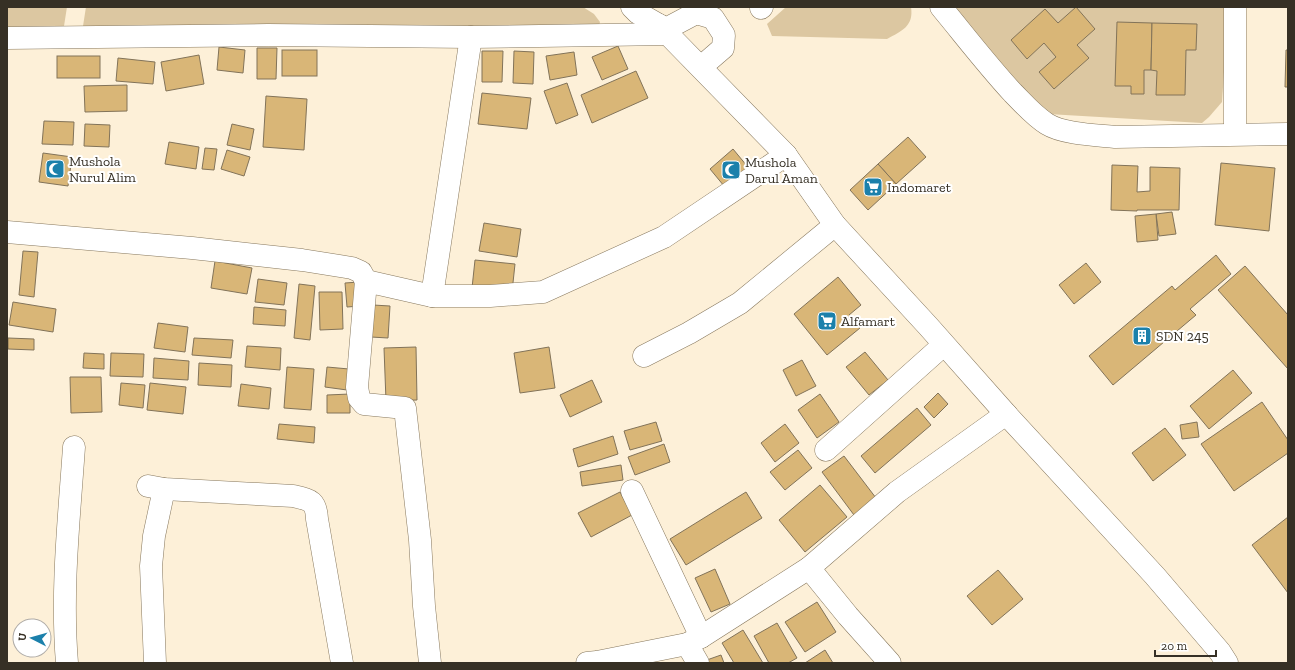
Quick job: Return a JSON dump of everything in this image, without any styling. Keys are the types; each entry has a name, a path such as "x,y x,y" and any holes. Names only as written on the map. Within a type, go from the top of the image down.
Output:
{"street":[{"path":"632,7 638,13 661,24 786,155 836,225 1006,414 1155,576 1220,652 1227,663"},
{"path":"941,7 1002,81 1034,114 1055,128 1115,137 1288,134"},
{"path":"1235,7 1235,134"},
{"path":"7,38 268,35 470,37 661,24 696,13 713,18 724,35 723,48 701,67"},
{"path":"432,296 470,37"},
{"path":"366,281 432,296 535,294 549,290 664,237 786,155"},
{"path":"644,356 689,333 740,302 836,225"},
{"path":"7,232 192,248 302,260 352,268 361,272 366,281 357,387 359,398 364,404 405,408 420,540 424,606 430,663"},
{"path":"826,450 943,344"},
{"path":"587,663 694,640 809,568 898,492 1006,414"},
{"path":"68,663 65,635 65,570 74,447"},
{"path":"155,663 151,566 156,488 293,496 307,499 314,504 317,508 342,663"},
{"path":"632,491 694,640 698,663"},
{"path":"809,568 848,616 890,663"}],"shaded area":[{"path":"7,7 67,7 64,26 7,30"},
{"path":"86,7 583,7 594,14 600,22 598,30 83,26"},
{"path":"786,7 911,7 911,19 906,27 887,39 772,36 767,24"},
{"path":"953,7 1226,7 1227,26 1222,102 1202,123 1048,114 1005,74"}],"building":[{"path":"1076,7 1095,29 1077,45 1089,58 1054,89 1039,72 1056,57 1044,43 1027,59 1011,40 1045,9 1058,23"},
{"path":"1117,22 1152,23 1151,70 1144,70 1144,94 1131,94 1131,86 1115,86"},
{"path":"1152,23 1197,24 1196,50 1186,50 1185,95 1156,95 1157,71 1151,70"},
{"path":"618,46 628,69 602,80 592,57"},
{"path":"219,47 245,50 243,73 217,70"},
{"path":"257,48 277,48 276,79 257,79"},
{"path":"282,50 317,50 317,76 282,76"},
{"path":"1286,50 1288,50 1288,87 1285,87"},
{"path":"482,51 503,51 502,82 482,82"},
{"path":"514,51 534,52 533,84 513,83"},
{"path":"574,52 577,75 550,80 546,56"},
{"path":"199,55 204,84 166,91 161,62"},
{"path":"57,56 100,56 100,78 57,78"},
{"path":"118,58 155,62 153,84 116,81"},
{"path":"636,71 648,98 592,123 581,95"},
{"path":"567,83 578,115 556,124 544,91"},
{"path":"127,85 127,111 85,112 84,86"},
{"path":"482,93 531,98 527,129 478,124"},
{"path":"266,96 307,99 304,150 263,147"},
{"path":"44,121 74,122 73,145 42,144"},
{"path":"85,124 110,125 109,147 84,146"},
{"path":"232,124 254,129 250,150 227,145"},
{"path":"908,137 926,157 896,184 878,164"},
{"path":"169,142 199,147 196,169 165,164"},
{"path":"205,148 217,149 214,170 202,169"},
{"name":"Mushola Darul Aman","path":"733,149 752,172 729,192 710,169"},
{"path":"227,150 250,157 244,176 221,169"},
{"name":"Mushola Nurul Alim","path":"43,153 72,157 68,186 39,182"},
{"path":"1221,163 1275,168 1269,231 1215,225"},
{"name":"Indomaret","path":"878,164 896,184 868,210 850,190"},
{"path":"1112,165 1138,166 1137,192 1150,191 1150,167 1180,168 1179,210 1111,210"},
{"path":"1172,212 1176,234 1159,236 1156,214"},
{"path":"1156,214 1158,240 1137,242 1135,216"},
{"path":"484,223 521,229 517,257 479,251"},
{"path":"23,251 38,252 34,297 19,295"},
{"name":"SDN 245","path":"1216,255 1231,274 1190,309 1196,315 1113,385 1089,356 1172,286 1175,290"},
{"path":"475,260 515,264 512,292 472,288"},
{"path":"215,261 252,268 247,294 211,288"},
{"path":"1086,263 1101,282 1074,304 1059,285"},
{"name":"SDN 245","path":"1245,266 1288,315 1288,369 1218,290"},
{"name":"Alfamart","path":"838,277 861,305 849,315 860,328 827,355 794,314"},
{"path":"258,279 287,283 284,305 255,302"},
{"path":"359,282 360,306 347,307 345,283"},
{"path":"299,284 315,286 310,340 294,338"},
{"path":"319,292 342,292 343,329 320,330"},
{"path":"13,302 56,309 53,332 9,325"},
{"path":"373,305 390,306 388,338 371,337"},
{"path":"254,307 286,310 285,326 253,324"},
{"path":"158,323 188,327 185,352 154,348"},
{"path":"8,338 34,339 34,350 8,349"},
{"path":"194,338 233,340 231,358 192,355"},
{"path":"247,346 281,348 280,370 245,367"},
{"path":"416,347 417,400 386,401 384,348"},
{"path":"549,347 555,388 520,393 514,353"},
{"path":"865,352 888,380 869,395 846,367"},
{"path":"84,353 104,354 104,369 83,368"},
{"path":"111,353 144,354 143,377 110,376"},
{"path":"154,358 189,361 188,380 153,378"},
{"path":"802,360 816,386 796,396 783,370"},
{"path":"199,363 232,365 231,387 198,385"},
{"path":"287,367 314,369 311,410 284,408"},
{"path":"327,367 349,369 347,390 325,387"},
{"path":"1233,370 1252,393 1209,429 1190,406"},
{"path":"70,377 101,377 102,412 71,413"},
{"path":"592,380 602,402 570,417 560,395"},
{"path":"121,383 145,385 143,408 119,405"},
{"path":"150,383 186,387 183,414 147,410"},
{"path":"241,384 271,388 269,409 238,406"},
{"path":"938,393 948,404 934,418 924,407"},
{"path":"350,394 350,413 327,413 327,395"},
{"path":"820,394 839,422 817,438 798,410"},
{"path":"1262,402 1288,440 1288,453 1234,491 1201,444"},
{"path":"917,408 931,425 875,473 861,456"},
{"path":"656,422 662,441 630,450 624,431"},
{"path":"1197,422 1199,437 1182,439 1180,425"},
{"path":"279,424 315,427 314,443 277,439"},
{"path":"785,424 799,443 775,462 761,443"},
{"path":"1165,428 1186,455 1153,481 1132,453"},
{"path":"613,436 618,454 578,467 573,449"},
{"path":"664,444 670,462 635,475 628,457"},
{"path":"798,450 812,468 785,490 770,472"},
{"path":"844,456 876,498 854,515 822,472"},
{"path":"621,465 623,480 582,486 580,472"},
{"path":"820,485 847,517 805,552 779,520"},
{"path":"620,492 632,515 591,537 578,513"},
{"path":"746,492 762,518 686,565 670,539"},
{"path":"1288,517 1288,593 1252,545"},
{"path":"715,569 730,604 711,612 695,578"},
{"path":"998,570 1023,599 992,625 967,596"},
{"path":"817,602 836,632 805,652 785,622"},
{"path":"777,623 797,658 788,663 769,663 754,636"},
{"path":"743,630 763,663 734,663 722,643"},
{"path":"825,650 833,663 805,663"},
{"path":"721,655 724,663 705,663 704,661"}],"place":[{"name":"Mushola Nurul Alim","path":"55,169"},
{"name":"Mushola Darul Aman","path":"731,170"},
{"name":"Indomaret","path":"873,187"},
{"name":"Alfamart","path":"827,321"},
{"name":"SDN 245","path":"1142,336"}]}
